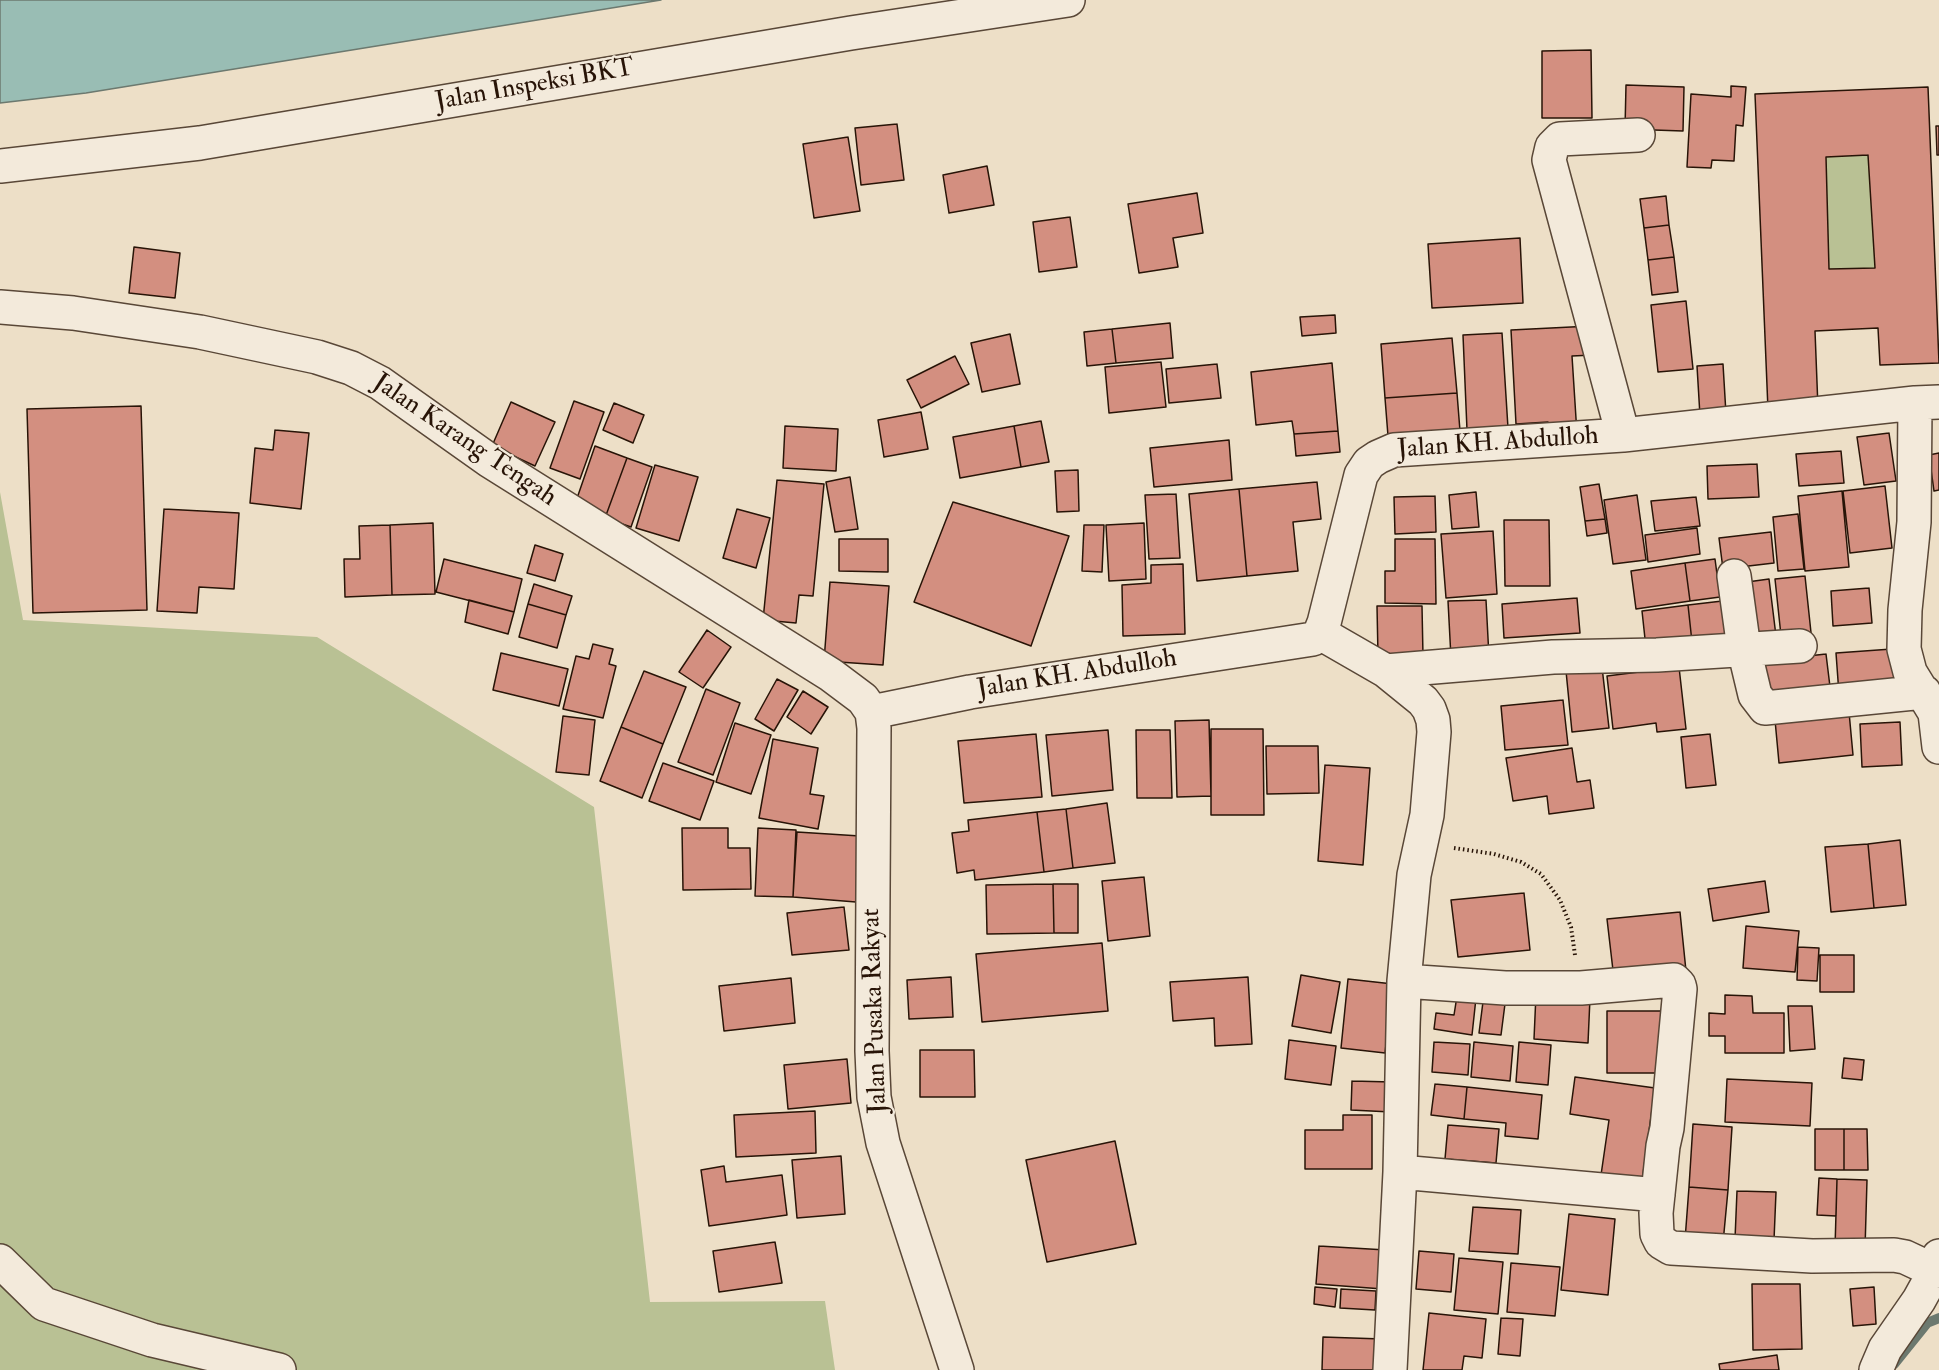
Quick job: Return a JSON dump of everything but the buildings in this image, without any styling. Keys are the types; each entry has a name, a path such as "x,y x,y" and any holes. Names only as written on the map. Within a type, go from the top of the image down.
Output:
{"street":[{"name":"Jalan Inspeksi BKT","path":"0,166 201,143 839,35 1068,0"},
{"path":"1623,435 1549,160 1552,147 1560,139 1638,135"},
{"name":"Jalan Karang Tengah","path":"0,308 74,312 200,332 317,357 351,369 380,383 490,461 831,675 863,699 872,712"},
{"path":"1927,403 1905,610 1904,649 1910,672 1935,713 1939,747"},
{"name":"Jalan KH. Abdulloh","path":"872,712 1065,676 1313,639 1320,633 1324,623 1361,475 1369,463 1394,450 1623,435 1927,403"},
{"path":"1734,576 1744,649 1755,695 1765,708 1924,692"},
{"path":"1320,633 1386,671 1424,701 1430,709 1433,720 1427,815 1414,875 1404,981 1400,1172 1390,1370"},
{"path":"1386,671 1553,657 1657,655 1800,646"},
{"name":"Jalan Pusaka Rakyat","path":"872,712 874,728 874,1097 883,1143 957,1370"},
{"path":"1404,981 1504,988 1581,988 1674,980 1679,985 1667,1128 1656,1212 1657,1234 1661,1242 1671,1248 1812,1256 1894,1255 1937,1264 1919,1300 1885,1349 1876,1370"},
{"path":"1400,1172 1658,1195"},
{"path":"0,1261 44,1304 152,1340 279,1370"}],"path":[{"path":"1421,844 1494,854 1521,862 1541,874 1560,900 1571,927 1581,988"}],"green space":[{"path":"1868,155 1875,268 1829,269 1826,157"},
{"path":"0,492 23,620 317,637 594,807 650,1302 825,1301 835,1370 0,1370"}],"water":[{"path":"0,0 661,0 86,93 0,103"}],"waterway":[{"path":"1894,1364 1927,1323 1939,1318"}]}
